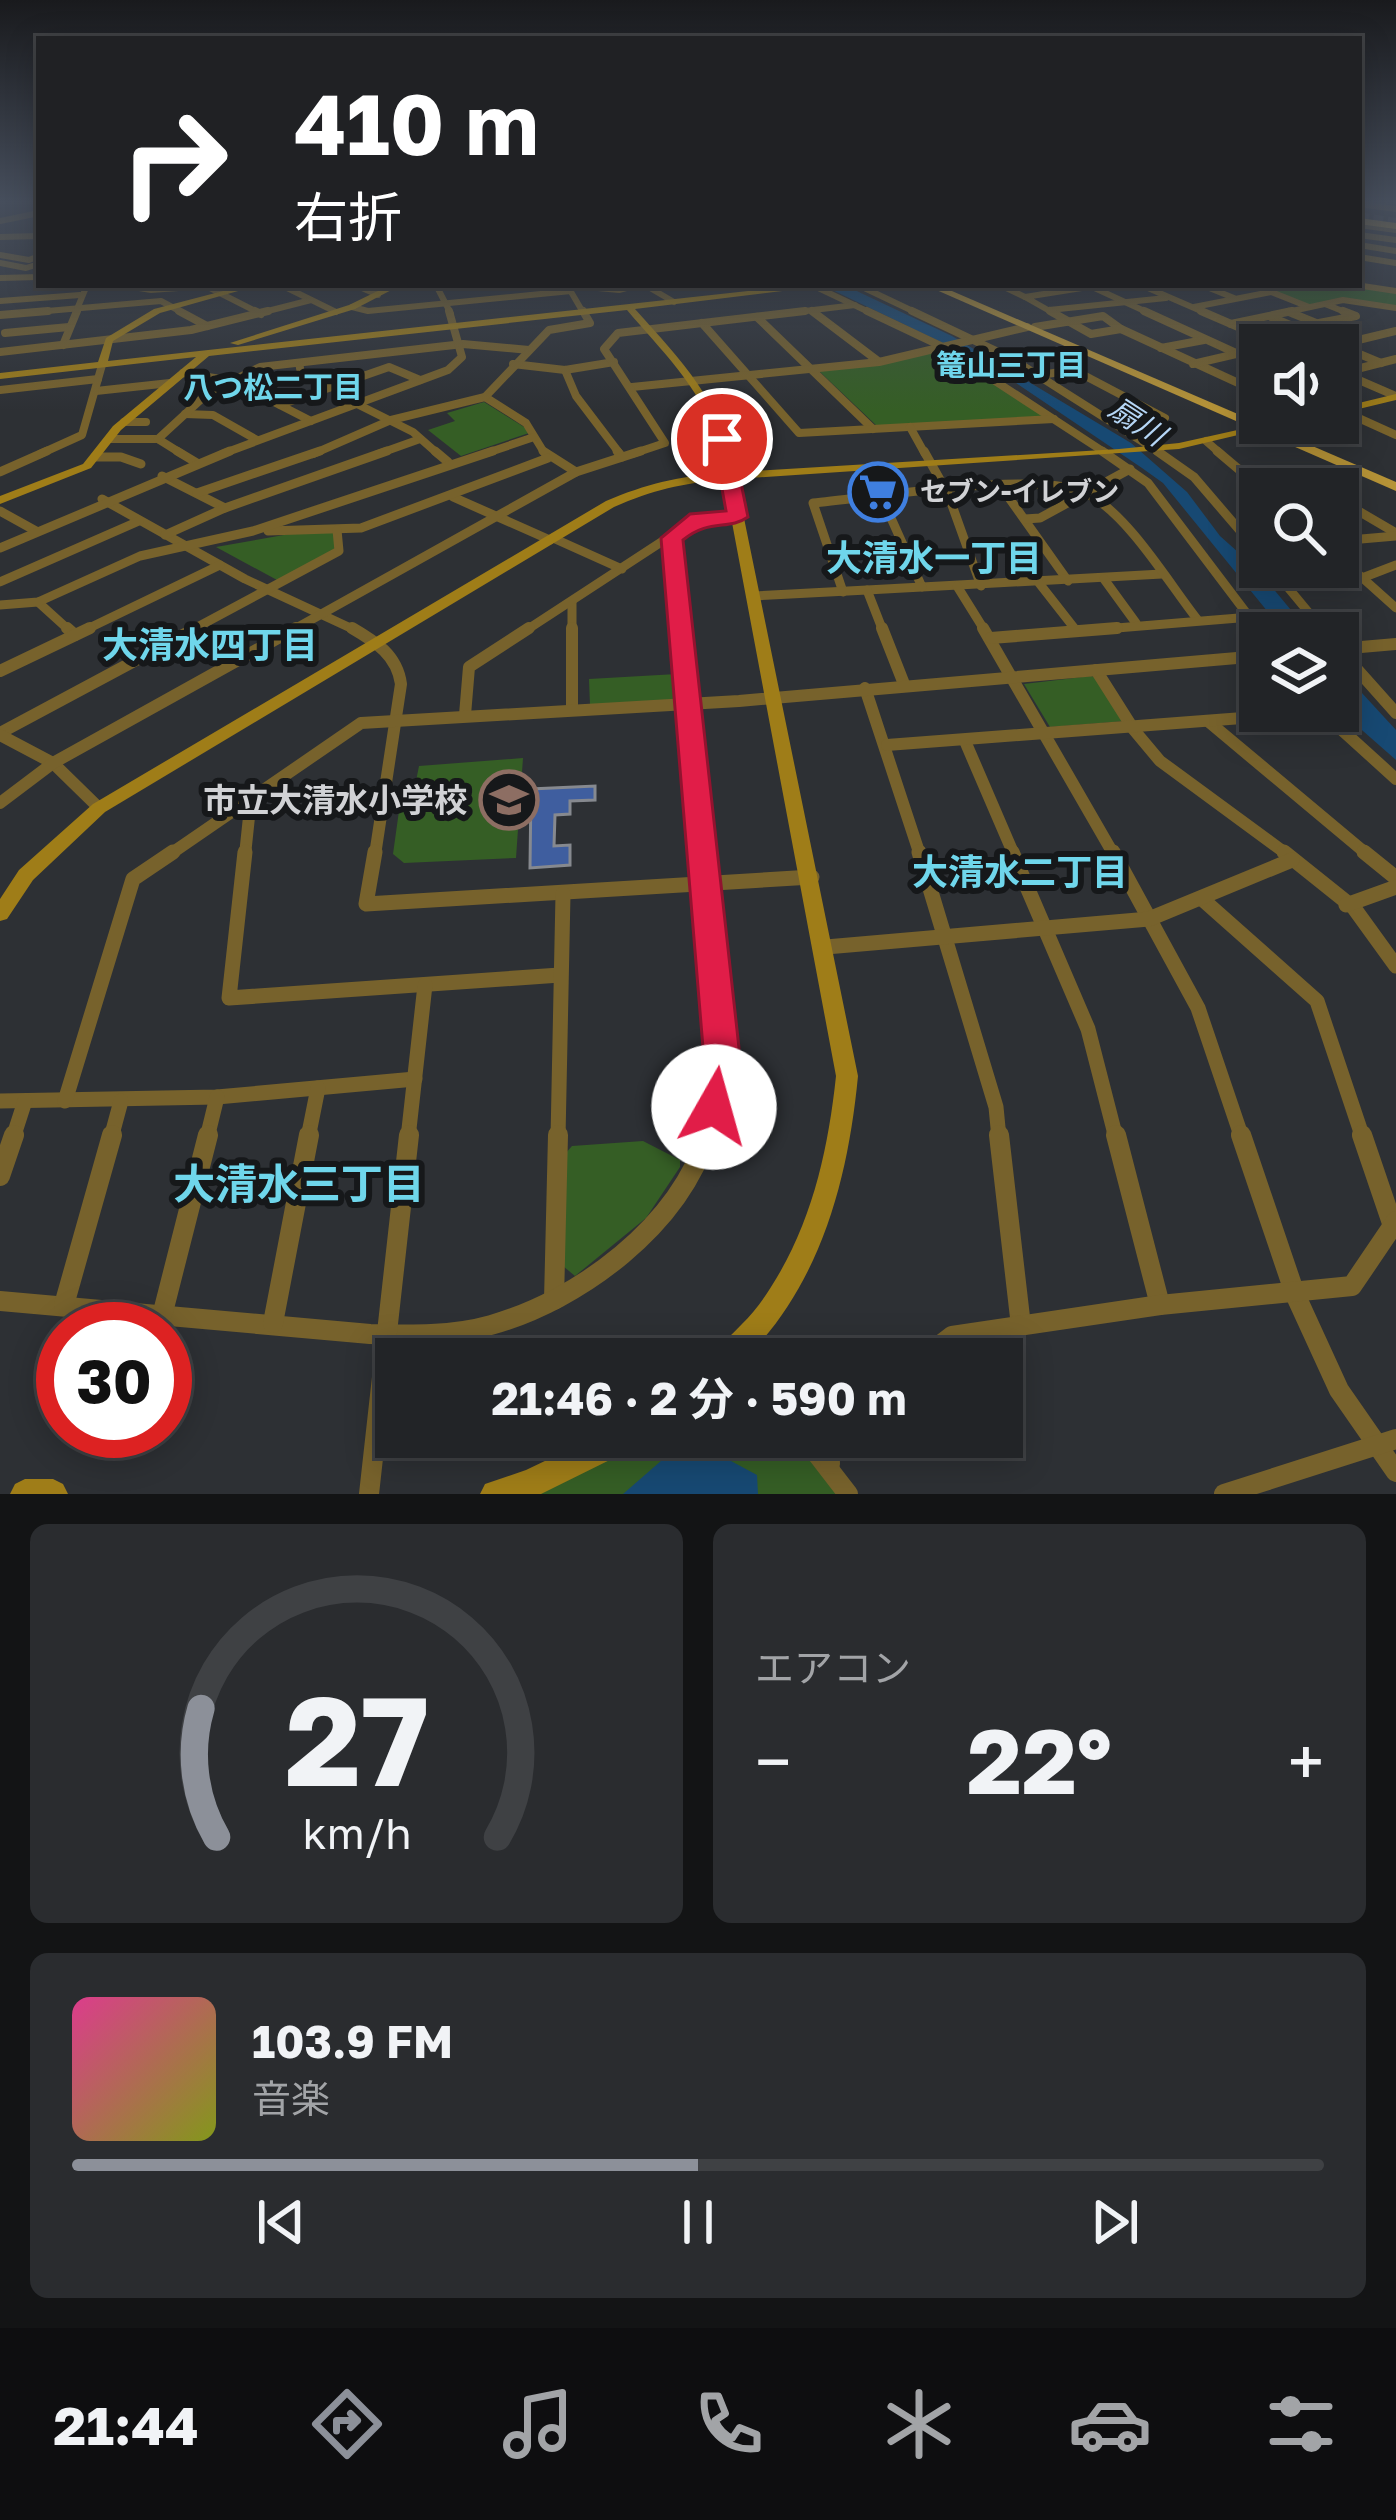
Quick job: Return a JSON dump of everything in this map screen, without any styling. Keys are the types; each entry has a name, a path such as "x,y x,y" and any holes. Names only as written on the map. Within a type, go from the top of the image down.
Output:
{"main road":[{"path":"941,288 1239,417"},
{"path":"1302,444 1396,485"}],"street":[{"path":"0,278 30,272"},
{"path":"0,299 12,278"},
{"path":"1362,286 1392,291 1395,278"},
{"path":"38,298 44,288"},
{"path":"63,345 84,288"},
{"path":"139,288 178,288"},
{"path":"210,288 261,314"},
{"path":"73,442 88,426 109,340 133,322 168,308 244,288"},
{"path":"287,288 336,312"},
{"path":"362,288 378,295"},
{"path":"0,500 71,474 95,457 124,422 208,353 352,307 391,288"},
{"path":"0,548 102,500 454,365 462,358 464,344 438,288"},
{"path":"496,288 501,298"},
{"path":"352,307 368,311 448,304 562,288"},
{"path":"197,493 313,454 391,420 484,397 552,328 590,323 569,288"},
{"path":"585,288 628,288"},
{"path":"647,288 674,302"},
{"path":"0,376 793,288"},
{"path":"824,288 945,346 1113,453 1148,483 1247,612"},
{"path":"864,288 1040,375 1194,477 1239,528"},
{"path":"1006,288 1091,334 1121,329"},
{"path":"1025,297 1077,288"},
{"path":"1092,288 1237,354"},
{"path":"1148,288 1239,327"},
{"path":"1209,288 1235,299"},
{"path":"1261,288 1310,307"},
{"path":"1193,308 1271,292"},
{"path":"0,299 80,295"},
{"path":"1048,310 1170,298"},
{"path":"14,314 0,348 63,345 207,326 311,300"},
{"path":"1232,324 1343,300 1396,308"},
{"path":"0,315 161,301 207,326"},
{"path":"1288,312 1318,323 1356,316 1324,304"},
{"path":"0,802 53,763 576,472 665,443 604,349 618,333 855,305"},
{"path":"629,307 690,379 715,417 812,877 848,1076 843,1133 827,1198 803,1256 749,1338"},
{"path":"812,311 879,362"},
{"path":"757,316 873,429"},
{"path":"632,387 879,362 1031,327 1103,316 1121,329 1239,383"},
{"path":"1268,316 1287,324"},
{"path":"702,323 799,433 1055,419"},
{"path":"5,332 69,326"},
{"path":"1359,340 1396,331"},
{"path":"1161,348 1239,335"},
{"path":"326,340 329,359"},
{"path":"158,439 208,393 260,367 464,344 529,350"},
{"path":"385,353 389,367"},
{"path":"1193,364 1237,354"},
{"path":"1359,354 1381,363"},
{"path":"1359,368 1396,359"},
{"path":"513,364 566,370 614,362"},
{"path":"299,363 301,373 330,387"},
{"path":"280,405 389,367 420,381"},
{"path":"566,370 576,396 622,457"},
{"path":"1040,375 1074,370 1165,418 1120,427"},
{"path":"183,373 233,380 311,421"},
{"path":"0,390 98,379"},
{"path":"1359,380 1396,396"},
{"path":"96,391 170,382"},
{"path":"1359,406 1396,396"},
{"path":"484,397 526,423 548,458 576,472"},
{"path":"356,404 391,420 448,462"},
{"path":"184,414 213,415 257,440"},
{"path":"1359,419 1396,435"},
{"path":"124,422 146,422"},
{"path":"910,427 948,494 981,586"},
{"path":"0,914 26,875 99,808 646,488 730,475 1113,453 1239,432"},
{"path":"0,605 38,602 140,556 253,531 534,436"},
{"path":"0,472 73,442 158,439 197,463"},
{"path":"165,535 224,508 420,439"},
{"path":"1206,440 1239,469"},
{"path":"95,457 121,457 140,464"},
{"path":"253,531 361,528 548,458"},
{"path":"1025,519 1040,518 1130,469"},
{"path":"162,476 224,508"},
{"path":"843,592 813,503 1042,483 1084,491 1109,508 1197,619"},
{"path":"1002,488 1068,581"},
{"path":"452,496 622,569"},
{"path":"882,499 922,587"},
{"path":"102,500 322,614 376,644 395,661 400,676 398,721 366,904 812,877"},
{"path":"0,511 36,531"},
{"path":"1359,512 1396,535"},
{"path":"465,715 469,667 698,518 738,517"},
{"path":"0,583 140,520"},
{"path":"0,734 339,551 337,530"},
{"path":"1359,539 1396,535"},
{"path":"192,1315 387,1336 461,1332 519,1316 554,1300 598,1272 668,1209 699,1157 714,1107 721,1048 672,538"},
{"path":"0,671 220,565"},
{"path":"1362,578 1396,565"},
{"path":"753,596 1162,574"},
{"path":"1359,575 1396,608"},
{"path":"1104,579 1136,623"},
{"path":"1039,583 1075,629"},
{"path":"957,586 1049,735 1198,1008 1295,1294 1339,1390 1386,1443 1396,1472"},
{"path":"1288,588 1308,612"},
{"path":"867,590 904,684"},
{"path":"38,602 75,634"},
{"path":"572,602 572,710"},
{"path":"991,638 1239,617"},
{"path":"1359,647 1396,644"},
{"path":"65,1101 133,879 361,723 687,704 1239,658"},
{"path":"1096,670 1157,759 1346,904 1384,938 1396,966"},
{"path":"1359,672 1396,713"},
{"path":"866,688 996,1107 1021,1326"},
{"path":"887,745 1239,719"},
{"path":"1209,722 1396,882 1346,904"},
{"path":"1344,732 1396,779"},
{"path":"0,734 53,763 99,808"},
{"path":"965,741 1088,1029 1160,1305"},
{"path":"251,798 229,998 560,975"},
{"path":"826,947 1149,919 1292,860"},
{"path":"554,1300 563,894"},
{"path":"949,1338 1160,1305 1352,1286 1394,1223 1317,1001 1201,898"},
{"path":"369,1494 425,985"},
{"path":"0,1101 217,1097 415,1079"},
{"path":"273,1324 318,1088"},
{"path":"166,1302 217,1097"},
{"path":"0,1176 26,1101"},
{"path":"65,1302 121,1101"},
{"path":"0,1301 36,1303"},
{"path":"1225,1494 1386,1443"},
{"path":"495,1494 530,1484 583,1458"},
{"path":"824,1458 848,1494"},
{"path":"830,1458 830,1465"},
{"path":"26,1494 52,1494"}],"green space":[{"path":"1268,288 1362,288 1396,293 1396,307 1342,299 1307,305"},
{"path":"940,351 1049,417 878,427 819,371"},
{"path":"484,402 532,432 461,456 428,430 455,421 447,413"},
{"path":"295,533 337,533 340,549 277,580 216,547"},
{"path":"677,674 680,700 590,705 589,679"},
{"path":"1091,676 1126,721 1050,727 1024,684"},
{"path":"523,758 516,858 404,863 393,854 403,782 416,781 419,766"},
{"path":"643,1141 680,1160 680,1167 646,1218 575,1276 563,1266 565,1154 572,1146"},
{"path":"578,1458 822,1458 846,1494 495,1494"}],"water":[{"path":"828,288 850,288 952,336 1131,443 1187,492 1239,553 1239,576 1163,483 991,366"},
{"path":"1248,588 1273,588 1293,612 1268,612"},
{"path":"1359,690 1396,730 1396,760 1359,727"},
{"path":"664,1458 725,1458 757,1475 758,1494 623,1494"}],"building":[{"name":"市立大清水小学校","path":"595,786 595,800 570,801 570,814 555,815 554,846 570,845 570,865 530,868 531,789"}],"place":[{"name":"セブン-イレブン","path":"878,492"},
{"name":"市立大清水小学校","path":"509,800"}],"district":[{"name":"篭山三丁目","path":"1011,366"},
{"name":"八つ松二丁目","path":"273,388"},
{"name":"大清水一丁目","path":"934,558"},
{"name":"大清水四丁目","path":"210,645"},
{"name":"大清水二丁目","path":"1020,872"},
{"name":"大清水三丁目","path":"299,1184"}],"route":[{"path":"714,1107 721,1048 672,538 698,518 738,517 722,439"}],"water label":[{"name":"扇川","path":"1137,422"}]}
